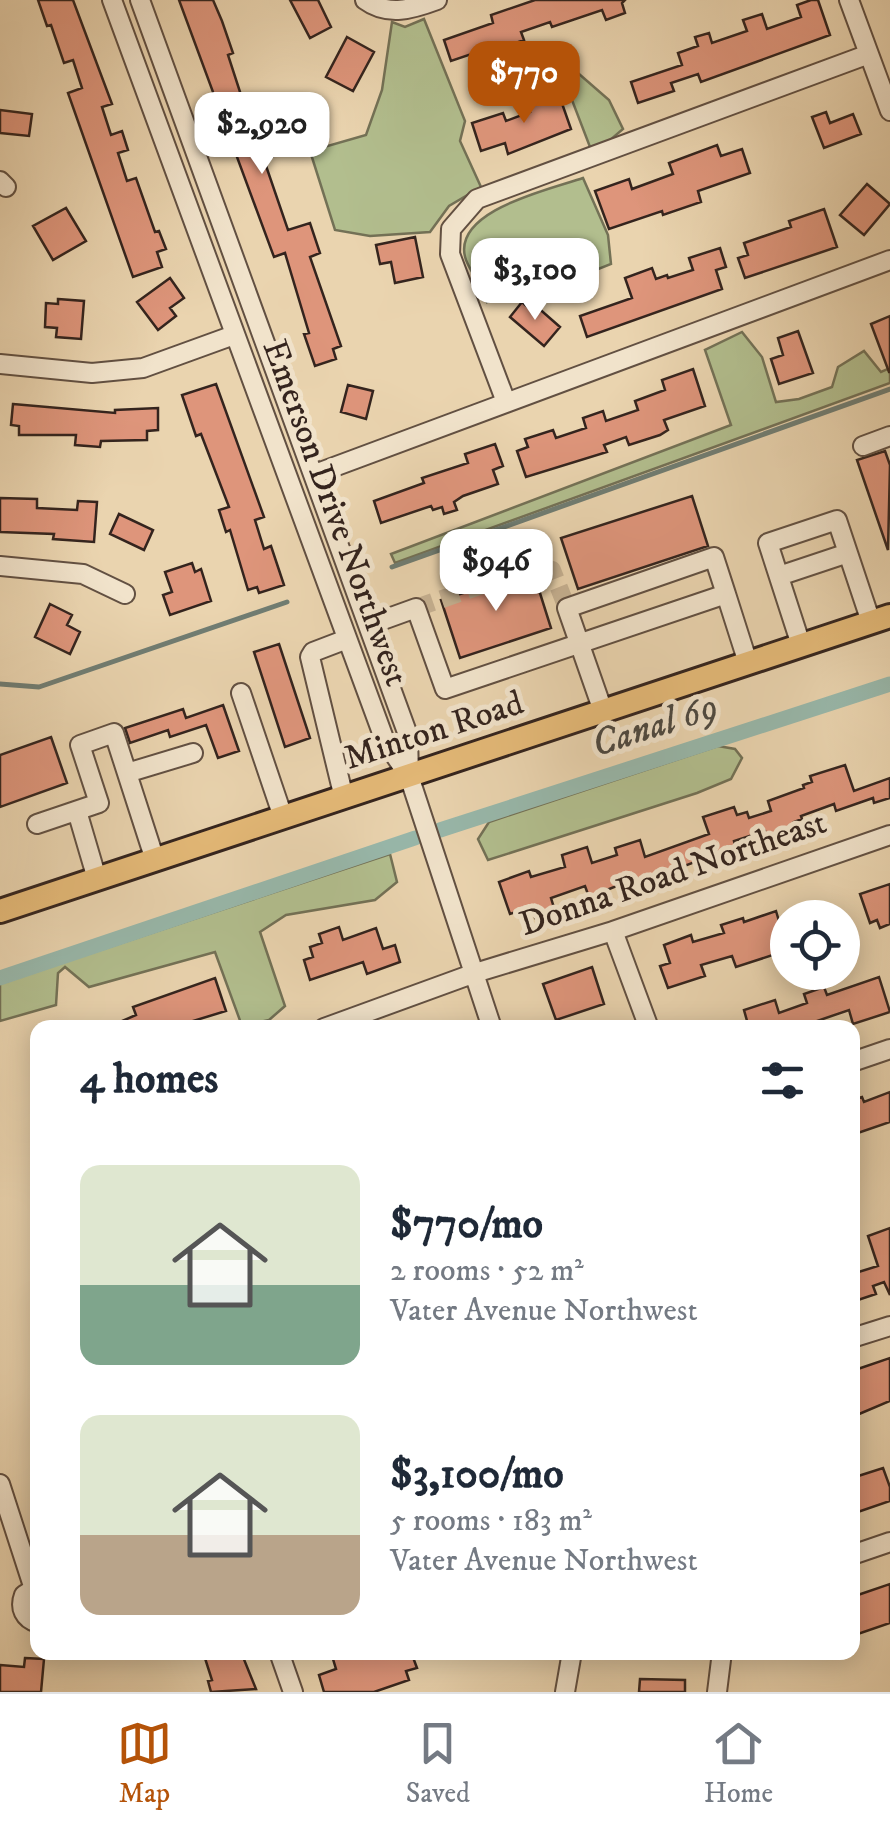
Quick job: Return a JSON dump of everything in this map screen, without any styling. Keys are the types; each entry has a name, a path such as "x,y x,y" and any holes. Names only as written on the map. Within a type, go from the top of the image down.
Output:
{"main road":[{"name":"Minton Road","path":"0,910 880,619"}],"street":[{"name":"Emerson Drive Northwest","path":"112,0 385,742 410,776"},
{"name":"Emerson Drive Northwest","path":"140,0 408,735 410,776"},
{"path":"371,4 410,10 437,0"},
{"path":"849,0 890,111"},
{"path":"506,402 450,254 450,229 477,199 869,54"},
{"path":"315,474 890,260"},
{"path":"0,364 92,373 143,368 234,336"},
{"path":"863,446 890,436"},
{"path":"801,646 768,543 837,520 848,553 880,619"},
{"path":"778,576 848,553"},
{"path":"603,712 566,608 714,556 748,663"},
{"path":"0,566 82,574 125,594"},
{"path":"369,625 416,608 445,690 726,594"},
{"path":"344,798 310,657 313,652 347,638"},
{"path":"241,693 284,818"},
{"path":"38,824 99,803 80,745 114,733 156,860"},
{"path":"127,774 193,752"},
{"path":"410,776 490,1020"},
{"path":"77,811 98,878"},
{"name":"Donna Road Northeast","path":"348,1020 476,973 613,932 890,835"},
{"path":"613,932 645,1020"},
{"path":"860,1059 890,1049"},
{"path":"860,1335 890,1326"},
{"path":"0,1484 30,1571"},
{"path":"860,1552 890,1542"},
{"path":"30,1590 24,1594 21,1606 30,1620"},
{"path":"282,1660 293,1692"},
{"path":"565,1692 571,1660"},
{"path":"717,1692 721,1660"}],"green space":[{"path":"424,19 465,121 460,141 481,187 449,206 430,232 370,236 335,230 310,151 366,135 382,90 392,22 405,27"},
{"path":"571,67 609,100 623,129 602,147 590,147 562,74"},
{"path":"583,178 608,235 611,264 563,283 555,277 487,302 466,260 465,243 473,228 506,205"},
{"path":"742,332 762,357 776,402 799,399 832,387 838,367 864,351 881,372 890,368 890,383 395,563 391,554 731,425 705,350"},
{"path":"718,746 735,749 742,758 731,779 697,793 488,860 478,839 489,822"},
{"path":"390,854 397,882 375,900 286,915 260,932 285,1006 269,1020 240,1020 215,952 89,987 65,967 58,973 56,1005 0,1021 0,983"}],"building":[{"path":"38,0 73,0 112,104 102,107 111,135 122,131 128,150 118,153 127,181 136,178 155,232 159,231 166,249 157,252 162,267 133,277 68,93 82,88 73,60 64,63"},
{"path":"179,0 213,0 233,53 228,55 250,131 262,127 272,157 264,160 288,230 310,223 320,253 310,257 341,346 333,349 336,359 315,366 285,253 274,257"},
{"path":"290,0 318,0 331,27 310,38"},
{"path":"535,0 625,0 625,13 606,20 602,10 552,27 550,22 521,32 524,40 451,61 444,40 493,23 491,15"},
{"path":"818,0 830,35 701,82 698,74 671,83 674,91 638,103 631,82 682,65 678,53 698,46 695,37 709,33 712,43 747,31 743,20 762,14 767,29 801,17 797,5"},
{"path":"347,37 374,52 353,91 326,77"},
{"path":"558,92 571,129 508,154 505,143 481,151 472,123 503,113 506,121 530,112 527,103"},
{"path":"0,110 32,114 29,136 0,133"},
{"path":"826,112 830,123 853,114 861,134 824,148 812,117"},
{"path":"717,145 721,156 742,149 750,173 698,191 701,202 609,229 595,191 629,179 632,189 673,174 669,163"},
{"path":"867,184 890,204 864,235 840,215"},
{"path":"66,208 86,241 53,260 33,226"},
{"path":"824,209 837,247 745,278 738,258 748,255 744,243 791,227 789,221"},
{"path":"415,237 423,277 395,283 391,262 380,264 376,245"},
{"path":"720,248 726,267 716,270 722,289 587,337 580,316 632,298 625,278 652,268 656,279 667,275 668,278 693,270 689,258"},
{"path":"170,278 184,298 170,308 176,316 158,330 137,302"},
{"path":"58,299 84,301 81,339 56,337 57,328 45,327 46,303 58,304"},
{"path":"522,302 531,310 535,305 560,327 544,346 510,317"},
{"path":"890,316 890,372 889,372 871,324"},
{"path":"798,331 813,373 779,384 771,359 783,355 778,338"},
{"path":"693,369 705,406 664,420 668,430 629,445 626,437 604,445 607,452 526,477 517,451 528,447 525,439 553,430 556,438 586,428 583,418 603,411 606,421 638,410 635,401 665,390 662,380"},
{"path":"216,384 264,517 255,520 264,549 271,546 284,585 259,593 257,587 248,590 230,530 226,532 219,510 229,507 182,395"},
{"path":"348,385 373,391 366,419 341,412"},
{"path":"13,404 115,413 158,408 158,430 147,431 147,440 101,441 100,447 75,445 76,435 19,435 19,426 11,425"},
{"path":"495,444 503,466 493,470 498,484 463,496 454,502 457,510 444,514 442,507 433,510 431,506 381,523 374,501 424,483 422,478 468,463 465,454"},
{"path":"885,451 890,465 888,550 857,460"},
{"path":"692,496 708,546 578,589 561,538"},
{"path":"0,498 37,499 37,508 77,510 78,501 97,502 94,542 53,539 54,534 0,532"},
{"path":"119,514 153,530 144,550 110,534"},
{"path":"192,563 195,572 201,569 211,601 170,615 163,595 172,592 165,572"},
{"path":"533,571 551,628 460,658 441,600"},
{"path":"50,604 72,615 67,625 80,632 70,654 35,637"},
{"path":"279,644 310,738 285,747 254,652"},
{"path":"223,705 239,751 218,758 206,725 170,737 168,730 130,743 125,728 183,709 186,718"},
{"path":"51,737 67,783 0,807 0,755"},
{"path":"845,765 854,791 890,778 890,798 874,803 873,798 836,811 834,804 801,816 794,822 796,829 768,839 765,831 734,841 737,852 718,859 716,854 631,886 629,881 589,897 585,886 551,898 555,911 535,918 531,907 510,914 499,882 529,871 531,877 565,867 562,855 587,847 592,863 617,855 615,848 640,840 645,857 709,834 703,817 734,807 737,815 747,812 749,818 771,811 768,801 804,788 812,782 810,776"},
{"path":"890,884 890,924 880,928 877,920 870,923 860,894"},
{"path":"770,913 770,956 736,967 732,956 701,965 705,976 668,988 660,966 670,963 664,945 691,935 693,942 724,933 721,925 743,918 744,922"},
{"path":"339,927 343,940 376,928 383,949 395,945 400,962 367,974 363,962 310,980 304,960 313,957 310,947 322,943 319,934"},
{"path":"592,967 604,1004 556,1020 543,984"},
{"path":"879,977 890,1012 860,1022 852,1020 849,1010 820,1020 747,1020 744,1010 775,1000 779,1013 807,1003 804,994 825,990 827,995 860,990 860,984"},
{"path":"215,978 226,1011 196,1020 124,1020 136,1015 133,1007"},
{"path":"890,1092 890,1122 860,1132 860,1098 864,1102"},
{"path":"890,1228 890,1295 884,1282 873,1286 876,1294 860,1299 860,1272 878,1266 868,1236"},
{"path":"890,1358 890,1401 860,1414 860,1368"},
{"path":"883,1468 890,1501 860,1511 860,1475"},
{"path":"890,1584 890,1623 860,1633 860,1594"},
{"path":"25,1658 44,1660 41,1692 0,1692 0,1665 24,1667"},
{"path":"206,1660 244,1660 256,1689 211,1692 208,1681 212,1680"},
{"path":"333,1660 414,1660 417,1668 406,1671 409,1680 374,1692 324,1692 319,1675 336,1669"},
{"path":"640,1679 685,1680 685,1692 639,1692"}],"waterway":[{"path":"392,567 890,389"},
{"path":"0,684 39,687 287,602"},
{"name":"Canal 69","path":"440,830 890,684"},
{"name":"Canal 69","path":"0,978 415,838"}],"tunnel":[{"path":"416,608 537,566 552,570 567,608"}]}
